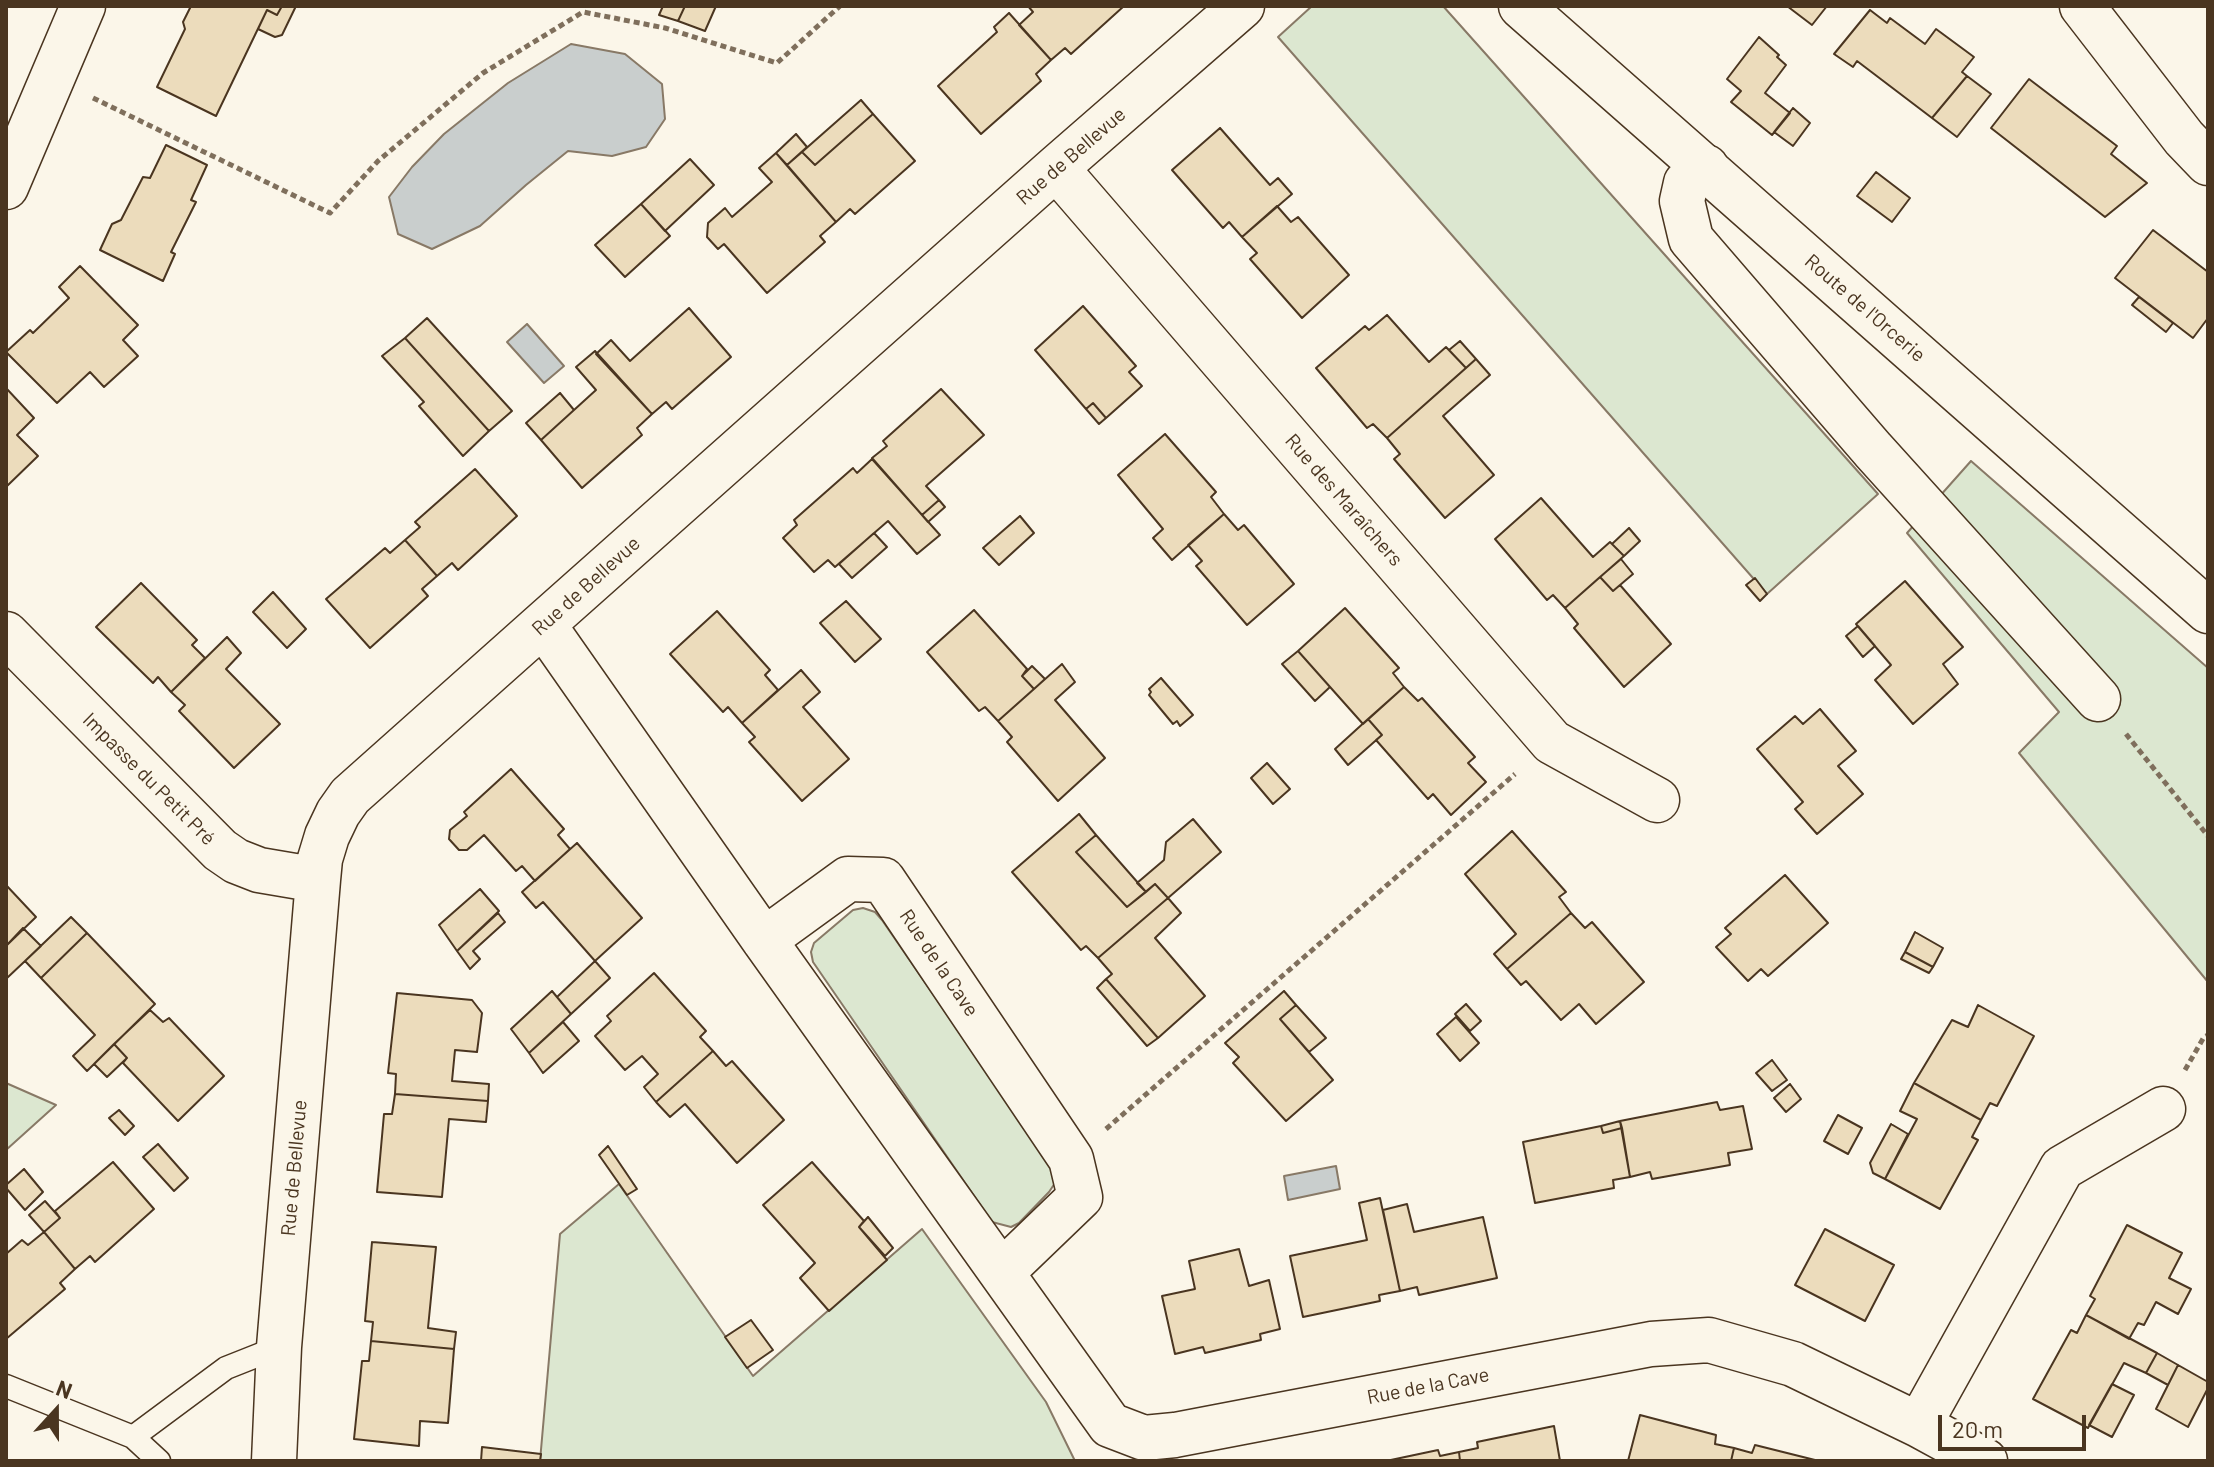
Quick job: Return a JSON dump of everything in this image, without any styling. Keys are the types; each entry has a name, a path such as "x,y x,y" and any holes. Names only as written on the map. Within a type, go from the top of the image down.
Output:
{"street":[{"path":"6,187 83,6"},
{"name":"Rue de Bellevue","path":"274,1461 279,1347 320,859 338,813 350,796 1242,6"},
{"name":"Route de l'Orcerie","path":"1521,6 2208,611"},
{"path":"2082,6 2184,138 2208,163"},
{"path":"1706,167 1686,183 1682,201 1691,239 1873,450 2098,699"},
{"name":"Rue des Maraîchers","path":"1056,168 1552,742 1657,800"},
{"name":"Rue de la Cave","path":"543,624 1110,1425 1143,1450 1175,1435 1651,1344 1709,1340 1793,1364 1985,1461"},
{"name":"Impasse du Petit Pré","path":"6,634 220,850 236,861 259,870 318,880"},
{"name":"Rue de la Cave","path":"764,940 848,879 883,880 1071,1159 1080,1197 1002,1272"},
{"path":"1919,1425 2062,1168 2163,1109"}],"lane":[{"path":"133,1437 226,1368 279,1347"},
{"path":"6,1386 133,1437 159,1461"}],"path":[{"path":"51,78 330,213 378,161 483,73 583,12 665,28 777,63 840,6"},
{"path":"2098,699 2208,836"},
{"path":"1071,1159 1552,742"}],"green space":[{"path":"1312,6 1443,6 1878,494 1767,594 1278,37"},
{"path":"1971,461 2208,668 2208,982 2019,753 2059,712 1907,533"},
{"path":"863,908 875,912 882,920 1052,1167 1055,1183 1049,1192 1019,1223 1011,1227 992,1222 813,962 811,952 814,943 853,910"},
{"path":"6,1083 56,1105 6,1150"},
{"path":"619,1184 753,1376 922,1229 1046,1402 1075,1461 540,1461 560,1234"}],"shaded area":[{"path":"571,44 625,54 662,84 665,119 646,147 612,156 568,151 480,226 432,249 398,234 389,197 412,167 444,134 508,83"},
{"path":"527,324 564,366 544,383 507,342"},
{"path":"1336,1166 1340,1189 1288,1200 1284,1176"}],"building":[{"path":"191,6 282,6 277,15 267,10 216,116 157,87 185,29 183,22"},
{"path":"282,6 296,6 282,35 275,37 258,29 267,10 277,15"},
{"path":"663,6 685,6 678,21 659,15"},
{"path":"685,6 716,6 705,31 678,21"},
{"path":"1028,6 1124,6 1071,54 1065,48 1051,60 1019,25 1033,12"},
{"path":"1787,6 1827,6 1812,25"},
{"path":"1870,10 1887,23 1890,18 1925,44 1936,29 1974,57 1962,72 1967,76 1932,118 1857,61 1853,67 1834,54"},
{"path":"1009,13 1051,60 1036,74 1041,81 981,134 938,86 997,32 994,27"},
{"path":"1759,37 1786,65 1765,93 1790,113 1772,135 1731,102 1741,91 1727,79"},
{"path":"1967,76 1991,94 1957,137 1932,118"},
{"path":"2029,79 2117,146 2111,154 2147,183 2105,217 1991,128"},
{"path":"861,100 873,114 815,165 802,152"},
{"path":"1793,108 1810,123 1793,146 1774,132"},
{"path":"873,114 915,161 855,214 850,209 836,222 787,165 802,152 815,165"},
{"path":"1220,128 1270,185 1278,178 1292,194 1242,237 1229,222 1223,228 1172,170"},
{"path":"796,134 807,147 787,165 776,153"},
{"path":"166,145 207,165 191,200 196,202 171,252 175,254 163,281 100,250 112,224 121,220 143,177 150,178"},
{"path":"776,153 836,222 820,236 825,242 767,293 724,244 718,249 707,237 708,223 725,208 732,217 772,182 759,168"},
{"path":"690,159 714,185 665,231 641,204"},
{"path":"1876,172 1910,198 1892,222 1857,196"},
{"path":"641,204 670,236 625,277 595,245"},
{"path":"1277,206 1291,222 1298,217 1349,275 1302,318 1250,259 1257,253 1242,237"},
{"path":"2153,230 2208,272 2208,318 2193,338 2115,278"},
{"path":"80,266 138,325 123,340 138,356 104,387 90,372 57,403 6,352 30,330 33,333 69,298 59,287"},
{"path":"2139,297 2173,323 2166,332 2132,305"},
{"path":"1083,306 1136,366 1129,372 1142,386 1106,418 1093,403 1086,409 1035,350"},
{"path":"689,308 731,357 672,409 666,402 652,414 596,354 611,340 630,361"},
{"path":"1387,315 1429,362 1446,347 1466,368 1387,438 1373,424 1367,428 1316,368 1365,326 1369,330"},
{"path":"427,318 512,411 489,431 405,338"},
{"path":"405,338 489,431 463,456 419,406 424,402 382,356"},
{"path":"1460,341 1476,359 1466,368 1449,350"},
{"path":"595,351 652,414 637,428 642,435 582,488 541,440 596,390 576,367"},
{"path":"1476,359 1490,375 1443,416 1494,475 1445,518 1394,459 1400,454 1387,438"},
{"path":"6,388 34,418 17,435 38,456 6,487"},
{"path":"941,389 984,435 926,486 939,500 922,515 872,458 887,446 883,441"},
{"path":"560,393 574,410 541,440 526,423"},
{"path":"1093,403 1106,418 1099,424 1086,409"},
{"path":"1165,434 1216,492 1211,497 1224,514 1172,560 1153,538 1163,529 1118,475"},
{"path":"872,459 940,535 917,554 888,521 835,567 828,560 814,572 783,538 797,525 794,520 853,468 857,473"},
{"path":"475,469 517,516 458,570 452,563 437,576 405,540 420,527 415,522"},
{"path":"1541,498 1593,557 1610,542 1624,556 1565,608 1553,595 1547,600 1495,539"},
{"path":"939,500 945,507 928,522 922,515"},
{"path":"1224,514 1238,530 1244,525 1294,584 1247,625 1196,566 1202,561 1188,545"},
{"path":"1020,516 1034,533 999,565 983,548"},
{"path":"1629,528 1640,541 1624,556 1612,544"},
{"path":"874,533 887,547 852,578 839,564"},
{"path":"405,540 437,576 422,589 428,596 370,648 326,599 385,548 390,553"},
{"path":"1621,559 1633,574 1613,591 1600,577"},
{"path":"1600,577 1613,591 1620,585 1671,644 1624,687 1574,628 1578,624 1565,608"},
{"path":"1755,578 1767,594 1760,601 1746,585"},
{"path":"1905,581 1963,647 1943,664 1958,684 1913,724 1875,680 1891,665 1856,624"},
{"path":"141,583 197,640 192,645 205,658 171,692 158,677 153,683 96,627"},
{"path":"273,592 306,629 287,648 253,612"},
{"path":"846,601 881,639 855,662 820,623"},
{"path":"1345,608 1399,668 1393,673 1404,687 1363,724 1298,651"},
{"path":"974,610 1027,669 1022,676 1034,689 998,721 985,707 979,711 927,652"},
{"path":"717,611 770,670 765,675 778,690 742,723 728,707 723,712 670,654"},
{"path":"1858,626 1875,646 1863,657 1846,636"},
{"path":"227,637 241,653 226,669 280,724 234,768 179,711 185,705 171,692"},
{"path":"1298,651 1330,687 1315,701 1282,664"},
{"path":"1062,664 1075,682 1055,700 1105,758 1058,801 1007,742 1012,737 998,721"},
{"path":"1032,666 1045,679 1034,689 1022,676"},
{"path":"801,670 820,692 803,707 849,759 802,801 749,742 755,737 742,723"},
{"path":"1161,678 1193,715 1180,726 1177,721 1173,724 1149,695 1149,689"},
{"path":"1404,687 1418,701 1422,698 1475,757 1468,763 1486,782 1451,815 1433,794 1428,799 1376,740 1382,735 1368,719"},
{"path":"1820,709 1856,751 1838,766 1863,794 1817,834 1795,809 1803,802 1757,749 1795,716 1803,724"},
{"path":"1368,719 1382,735 1348,765 1335,749"},
{"path":"1267,763 1290,789 1273,804 1251,778"},
{"path":"511,769 564,829 558,835 570,849 535,881 522,866 516,871 484,835 467,850 459,850 449,839 450,830 467,816 464,812"},
{"path":"1079,814 1096,835 1076,852 1127,907 1155,884 1168,898 1098,958 1086,946 1081,950 1012,872"},
{"path":"1193,819 1221,852 1168,898 1155,884 1146,892 1137,883 1164,860 1166,842"},
{"path":"1512,831 1566,892 1559,897 1571,913 1507,969 1494,954 1516,934 1465,874"},
{"path":"1096,835 1146,892 1127,907 1076,852"},
{"path":"577,843 642,918 595,961 543,902 536,908 522,892"},
{"path":"1785,875 1828,923 1768,976 1761,969 1748,981 1716,947 1731,934 1725,928"},
{"path":"6,885 36,917 6,946"},
{"path":"480,889 499,911 457,951 439,925"},
{"path":"1168,898 1181,913 1155,938 1205,996 1158,1038 1106,979 1112,974 1098,958"},
{"path":"498,913 505,922 473,951 480,959 470,969 457,951"},
{"path":"1571,913 1585,928 1592,922 1644,982 1596,1024 1579,1004 1561,1020 1526,981 1521,985 1507,969"},
{"path":"71,917 87,933 41,978 25,961"},
{"path":"23,928 41,946 7,978 6,946"},
{"path":"1915,932 1943,948 1933,967 1905,952"},
{"path":"87,933 155,1004 87,1071 73,1056 95,1035 41,978"},
{"path":"1905,952 1933,967 1929,973 1901,959"},
{"path":"595,961 610,978 571,1014 557,997"},
{"path":"654,973 706,1031 700,1037 713,1051 656,1102 644,1087 658,1074 642,1056 625,1070 595,1036 611,1021 607,1016"},
{"path":"1106,979 1158,1038 1147,1046 1097,988"},
{"path":"552,991 571,1014 529,1053 511,1029"},
{"path":"1284,991 1296,1005 1280,1019 1333,1080 1286,1121 1233,1063 1239,1057 1225,1043"},
{"path":"397,993 472,1000 482,1013 477,1052 455,1050 452,1081 489,1084 488,1101 395,1094 396,1074 388,1073"},
{"path":"1466,1004 1481,1021 1470,1031 1455,1014"},
{"path":"1296,1005 1326,1038 1309,1052 1280,1019"},
{"path":"1978,1005 2034,1036 1997,1106 1990,1103 1981,1120 1914,1083 1952,1020 1968,1027"},
{"path":"150,1010 163,1022 169,1018 224,1076 178,1121 123,1063 127,1058 114,1044"},
{"path":"1456,1017 1479,1043 1460,1061 1437,1034"},
{"path":"563,1022 579,1041 543,1073 529,1053"},
{"path":"114,1044 127,1058 107,1077 94,1064"},
{"path":"713,1051 726,1066 732,1061 784,1120 737,1163 685,1104 670,1117 656,1102"},
{"path":"1772,1060 1787,1080 1772,1091 1756,1073"},
{"path":"1914,1083 1981,1120 1972,1137 1978,1140 1940,1209 1885,1179 1917,1119 1900,1111"},
{"path":"1790,1084 1801,1099 1786,1112 1774,1098"},
{"path":"395,1094 488,1101 486,1122 449,1119 442,1197 377,1192 384,1114 392,1114"},
{"path":"1717,1102 1720,1110 1743,1106 1752,1149 1728,1153 1730,1165 1652,1179 1650,1172 1630,1177 1620,1121"},
{"path":"119,1110 134,1126 125,1135 109,1118"},
{"path":"1838,1115 1862,1128 1848,1154 1824,1141"},
{"path":"1620,1121 1622,1128 1603,1133 1601,1126"},
{"path":"1891,1124 1908,1134 1885,1179 1873,1173 1870,1163"},
{"path":"1601,1126 1603,1133 1622,1128 1630,1177 1613,1180 1614,1188 1535,1203 1523,1142"},
{"path":"158,1144 188,1178 174,1191 143,1157"},
{"path":"608,1146 637,1189 627,1195 599,1155"},
{"path":"113,1162 154,1209 95,1262 90,1256 75,1269 44,1232 60,1218 55,1211"},
{"path":"812,1162 864,1221 859,1227 887,1260 829,1311 800,1278 815,1263 763,1205"},
{"path":"24,1169 43,1192 25,1210 6,1188"},
{"path":"1380,1198 1400,1291 1379,1295 1380,1301 1303,1317 1290,1256 1367,1240 1359,1203"},
{"path":"45,1201 60,1218 44,1232 29,1215"},
{"path":"1407,1204 1414,1232 1483,1217 1497,1278 1419,1295 1417,1287 1400,1291 1383,1210"},
{"path":"868,1217 893,1248 885,1256 859,1227"},
{"path":"2127,1225 2182,1253 2169,1278 2191,1289 2178,1314 2156,1302 2144,1325 2138,1323 2129,1339 2086,1315 2095,1299 2090,1296"},
{"path":"1825,1229 1894,1265 1865,1321 1795,1285"},
{"path":"44,1232 75,1269 60,1283 65,1289 6,1339 6,1254 22,1240 28,1245"},
{"path":"372,1242 436,1247 428,1328 456,1332 454,1349 371,1341 373,1322 365,1321"},
{"path":"1239,1249 1249,1286 1269,1280 1280,1329 1260,1334 1261,1340 1205,1353 1203,1347 1175,1354 1162,1296 1195,1289 1189,1261"},
{"path":"2086,1315 2157,1353 2146,1373 2124,1363 2088,1428 2033,1399 2071,1330 2077,1333"},
{"path":"751,1320 773,1350 747,1368 725,1337"},
{"path":"371,1341 454,1349 448,1423 420,1421 419,1446 354,1439 362,1361 369,1361"},
{"path":"2157,1353 2178,1365 2168,1385 2146,1373"},
{"path":"2178,1365 2208,1382 2208,1388 2188,1427 2156,1409"},
{"path":"2112,1384 2134,1395 2112,1437 2089,1425"},
{"path":"1640,1415 1716,1435 1715,1444 1734,1448 1731,1461 1628,1461"},
{"path":"1554,1426 1560,1461 1460,1461 1459,1452 1478,1448 1477,1442"},
{"path":"1755,1445 1819,1461 1731,1461 1734,1448 1752,1453"},
{"path":"482,1447 541,1454 540,1461 481,1461"},
{"path":"1438,1450 1440,1456 1459,1452 1460,1461 1386,1461"}]}
